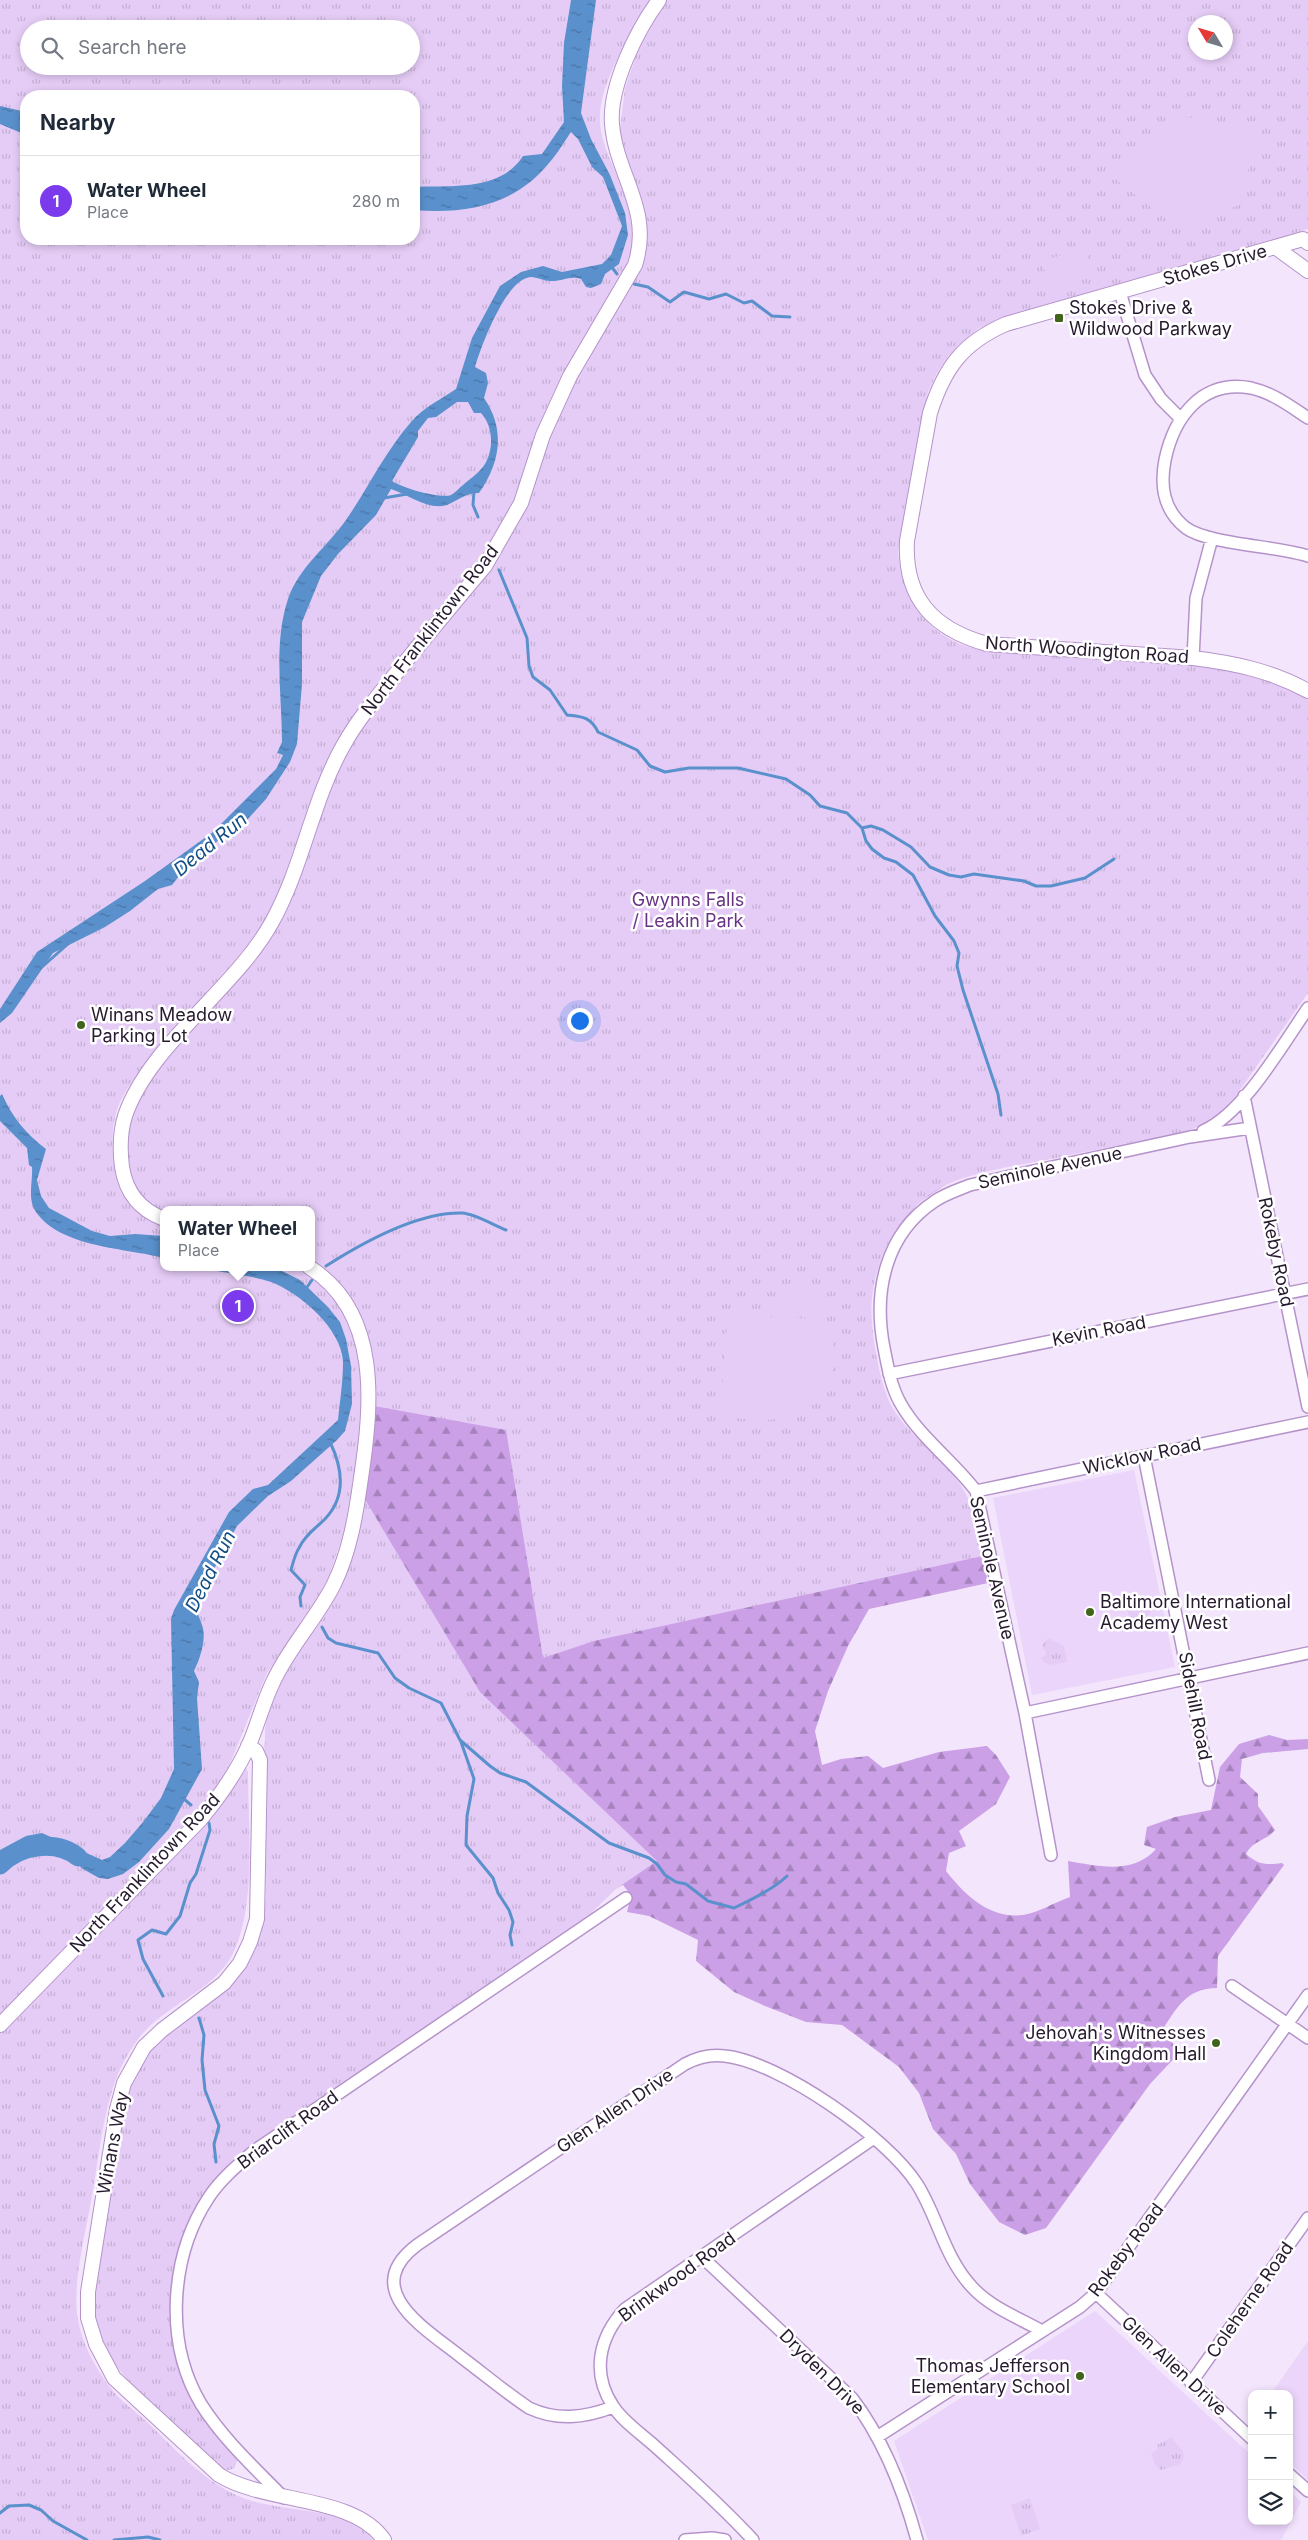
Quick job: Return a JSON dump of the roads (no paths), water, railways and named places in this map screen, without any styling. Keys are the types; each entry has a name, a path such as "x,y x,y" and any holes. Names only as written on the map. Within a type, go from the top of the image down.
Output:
{"street":[{"name":"North Franklintown Road","path":"160,1217 140,1206 132,1197 123,1172 121,1143 124,1118 133,1096 159,1059 237,968 271,924 292,878 322,789 343,745 371,704 485,566 497,547 521,503 543,435 570,376 635,265 640,249 640,220 616,141 612,124 612,110 615,93 634,44 659,0"},
{"name":"Stokes Drive","path":"1006,324 1275,247 1306,240"},
{"path":"1275,247 1308,271"},
{"path":"1120,292 1145,375 1161,399 1180,418"},
{"name":"North Woodington Road","path":"1006,324 988,332 961,353 943,378 936,394 930,413 908,541 908,569 915,593 939,622 970,639 987,644 1193,658 1250,667 1276,676 1308,691"},
{"path":"1308,418 1266,392 1239,387 1208,394 1197,401 1180,418 1170,439 1162,475 1165,500 1178,520 1187,529 1212,538 1275,547 1308,556"},
{"path":"1193,658 1196,598 1212,538"},
{"path":"1190,1137 1220,1123 1244,1096 1308,1008"},
{"name":"Rokeby Road","path":"1244,1096 1308,1407"},
{"name":"Seminole Avenue","path":"1051,1855 1025,1713 976,1491 963,1473 911,1420 894,1391 881,1332 882,1283 892,1249 924,1209 937,1199 970,1185 1190,1137 1250,1128"},
{"name":"North Franklintown Road","path":"0,2024 200,1820 219,1797 247,1748 277,1674 322,1606 344,1560 356,1508 369,1421 369,1378 355,1318 338,1292 314,1271"},
{"name":"Kevin Road","path":"889,1374 1308,1289"},
{"name":"Wicklow Road","path":"976,1491 1308,1422"},
{"name":"Sidehill Road","path":"1144,1456 1209,1780"},
{"path":"1025,1713 1308,1653"},
{"name":"Winans Way","path":"247,1748 260,1760 257,1918 250,1942 240,1962 224,1983 162,2030 144,2047 124,2083 117,2109 92,2259 88,2292 88,2318 96,2344 114,2378 199,2459 230,2482 285,2499"},
{"name":"Briarclift Road","path":"285,2499 220,2432 192,2387 181,2356 176,2300 179,2275 193,2226 209,2197 227,2175 254,2151 626,1898"},
{"path":"1232,1986 1308,2038"},
{"name":"Rokeby Road","path":"877,2437 1080,2307 1096,2293 1308,1995"},
{"name":"Glen Allen Drive","path":"613,2406 594,2414 558,2418 542,2414 512,2397 412,2319 397,2299 394,2278 396,2269 407,2252 685,2064 700,2057 726,2056 767,2071 814,2094 874,2138 907,2170 917,2184 948,2253 973,2288 1010,2314 1042,2331"},
{"name":"Brinkwood Road","path":"753,2540 726,2510 613,2406 602,2378 600,2363 606,2333 625,2310 874,2138"},
{"name":"Coleherne Road","path":"1191,2383 1308,2218"},
{"name":"Dryden Drive","path":"702,2257 847,2393 867,2418 906,2502 917,2540"},
{"name":"Glen Allen Drive","path":"1096,2293 1248,2435"},
{"path":"1293,2478 1308,2491"},
{"path":"285,2499 318,2504 356,2516 376,2529 384,2540"},
{"path":"685,2540 712,2538 725,2540"}],"water":[{"name":"Dead Run","path":"571,0 596,0 581,113 591,139 610,175 625,213 628,235 619,264 605,274 601,284 591,288 586,287 581,279 577,278 550,281 531,277 522,280 513,289 496,315 475,367 486,373 488,383 484,398 491,410 498,434 496,458 492,470 479,493 466,495 447,505 433,506 426,504 391,489 376,515 338,554 321,576 302,622 302,684 297,744 290,762 266,799 239,829 220,839 183,871 172,885 158,889 130,911 105,927 53,953 12,1013 0,1023 0,1009 37,952 145,881 213,832 276,769 283,755 277,753 282,742 279,670 281,634 283,616 293,588 306,567 339,530 385,458 411,422 427,408 456,389 472,338 500,286 521,272 543,266 562,272 602,264 611,255 622,226 603,177 592,167 578,139 571,132 552,159 535,178 505,198 470,208 420,210 420,187 459,186 488,181 501,176 513,168 523,156 542,154 564,122 562,86 564,43","holes":["457,402 468,402 474,413 481,413 488,423 491,435 491,448 485,464 454,493 446,496 421,492 392,481 418,437 418,431 428,418 436,417"]},
{"path":"0,106 20,111 20,132 0,124"},
{"path":"2,1094 20,1124 46,1149 37,1180 41,1196 49,1208 92,1231 110,1236 135,1234 160,1236 160,1257 95,1245 61,1233 47,1224 33,1207 31,1190 32,1167 29,1165 27,1148 0,1121 0,1096"},
{"name":"Dead Run","path":"218,1271 282,1271 300,1280 328,1307 340,1322 346,1339 351,1366 352,1404 345,1431 337,1440 291,1481 268,1496 237,1526 200,1595 197,1608 204,1636 194,1671 199,1682 197,1698 202,1769 169,1829 139,1862 123,1874 108,1879 99,1878 83,1869 63,1851 50,1846 34,1844 20,1850 9,1858 0,1869 0,1850 26,1836 42,1833 102,1860 110,1857 143,1822 161,1798 174,1769 171,1619 174,1610 229,1512 253,1489 268,1485 338,1420 343,1362 341,1350 335,1337 318,1314 294,1294 271,1282"}],"waterway":[{"path":"611,266 617,274"},
{"path":"634,284 648,287 670,302 684,292 709,299 726,294 744,303 752,301 772,316 790,317"},
{"path":"474,491 473,505 478,517"},
{"name":"Dead Run","path":"384,498 407,494"},
{"path":"499,570 527,638 529,666 533,677 550,690 567,715 582,717 589,721 598,732 637,750 650,766 665,772 689,768 738,768 786,779 810,795 820,806 847,813 862,828 866,841 872,849 884,858 896,862 913,875 935,916 954,941 959,953 957,966 963,990 998,1094 1001,1115"},
{"path":"862,828 871,826 883,830 911,847 930,867 949,875 961,877 974,874 1024,881 1036,886 1051,886 1085,878 1114,859"},
{"name":"Dead Run","path":"42,967 69,943"},
{"path":"326,1266 391,1230 409,1223 445,1214 467,1214 506,1230"},
{"path":"305,1290 312,1280"},
{"path":"301,1606 300,1597 305,1585 291,1570 294,1559 304,1539 332,1510 337,1501 339,1491 339,1471 330,1442"},
{"path":"322,1627 328,1638 336,1643 378,1653 395,1678 409,1688 441,1703 460,1740 490,1766 500,1773 526,1782 609,1843 649,1858 657,1864 665,1875 676,1882 686,1884 708,1901 734,1908 769,1889 787,1876"},
{"path":"461,1742 474,1779 467,1816 466,1845 493,1878 498,1893 509,1910 513,1922 510,1935 512,1945"},
{"path":"184,1799 191,1805"},
{"path":"163,1996 143,1959 138,1940 152,1930 166,1934 180,1916 210,1830 209,1823"},
{"name":"Dead Run","path":"0,1865 17,1853 38,1847 49,1846 59,1848 69,1851 78,1857"},
{"path":"199,2018 204,2035 202,2060 205,2090 219,2126 214,2144 216,2162"},
{"path":"0,2513 9,2506 29,2505 41,2510 53,2521 87,2540"},
{"path":"114,2540 148,2537 160,2540"}],"place":[{"name":"Stokes Drive & Wildwood Parkway","path":"1059,318"},
{"name":"Winans Meadow Parking Lot","path":"81,1025"},
{"name":"Water Wheel","path":"238,1306"},
{"name":"Baltimore International Academy West","path":"1090,1612"},
{"name":"Jehovah's Witnesses Kingdom Hall","path":"1216,2043"},
{"name":"Thomas Jefferson Elementary School","path":"1080,2376"}],"park label":[{"name":"Gwynns Falls / Leakin Park","path":"688,910"}]}
